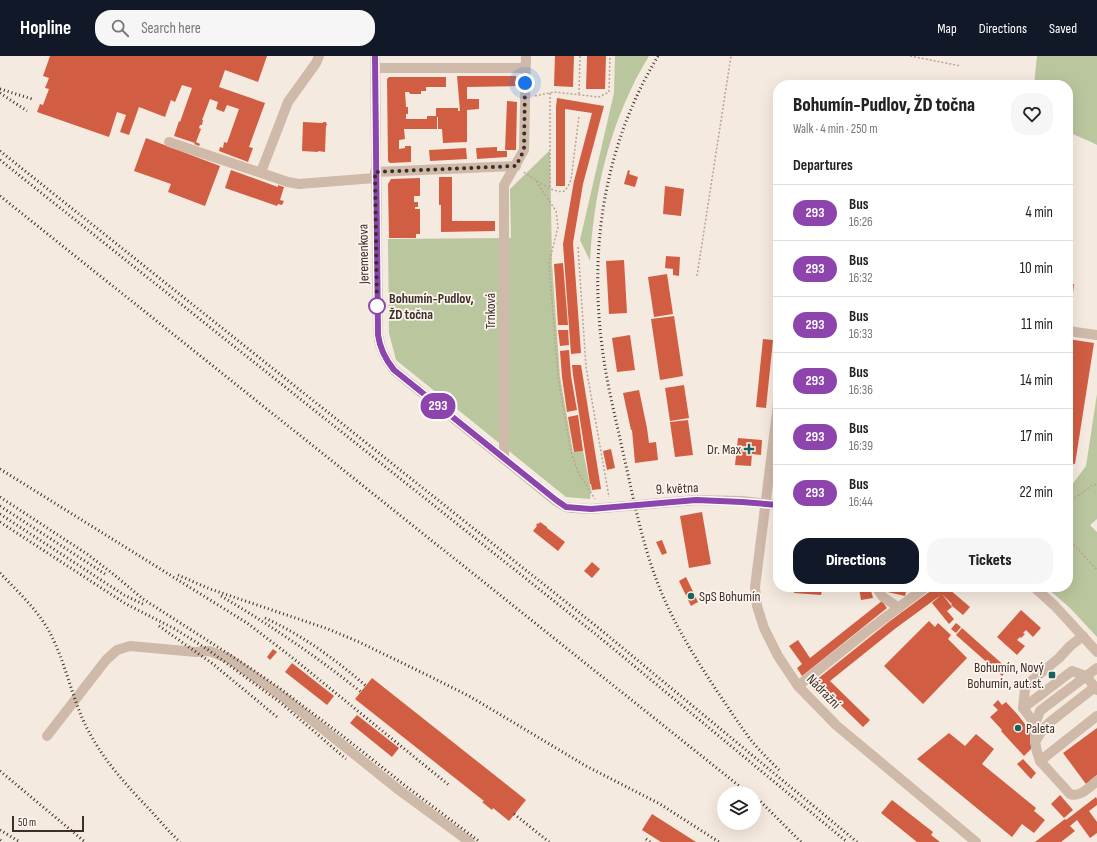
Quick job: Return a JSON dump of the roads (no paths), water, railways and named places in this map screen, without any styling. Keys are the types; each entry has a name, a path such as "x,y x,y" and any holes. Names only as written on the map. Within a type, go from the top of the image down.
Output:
{"street":[{"path":"261,172 288,102 319,56"},
{"name":"Jeremenkova","path":"375,56 375,175 378,327 379,342 384,356 394,370 561,504 572,508 596,508"},
{"name":"Trnková","path":"504,459 504,185 524,150 526,56"},
{"path":"374,68 525,68"},
{"path":"169,142 288,182 299,184 375,175 516,166"},
{"path":"1073,332 1097,335"},
{"path":"765,504 773,442"},
{"name":"9. května","path":"596,508 696,500 736,501 773,505"},
{"name":"Nádražní","path":"765,504 755,591 757,606 764,628 778,656 798,686 836,725 976,842"},
{"path":"880,592 883,597 899,608"},
{"path":"798,686 920,592"},
{"path":"1040,592 1055,606 1097,652"},
{"path":"1035,724 1023,708 1025,689 1030,682 1083,636"},
{"path":"47,736 106,660 117,650 130,646 196,652 209,651 228,658 277,693 399,790 470,842"},
{"path":"1097,668 1040,711 1035,724 1035,742 1040,761 1070,794 1074,796 1079,794 1097,781"},
{"path":"1023,708 1072,671 1086,676 1096,688 1050,722 1043,729 1035,742"},
{"path":"1040,761 1097,716"}],"railway":[{"path":"658,56 640,90 625,124 605,196 600,233 598,308 606,372 641,529 655,576 667,605 696,659 736,719 760,751 779,770"},
{"path":"0,89 32,99"},
{"path":"0,93 27,111"},
{"path":"0,151 601,630 857,842"},
{"path":"0,160 598,636 847,842"},
{"path":"0,196 739,786"},
{"path":"0,469 247,623 289,655 450,786"},
{"path":"0,497 87,554 143,599 278,687 480,842"},
{"path":"0,506 105,574"},
{"path":"0,514 124,595 145,605"},
{"path":"0,522 126,604 175,629 207,649 281,703 346,759"},
{"path":"0,573 34,609 50,633 61,658 83,720 102,754 125,783 180,842"},
{"path":"178,575 210,589 328,629 359,642 427,675 469,696 586,766 660,804 719,842"},
{"path":"221,596 292,641 361,692"},
{"path":"265,618 318,648 366,686"},
{"path":"159,626 213,664 277,717"},
{"path":"0,771 85,842"},
{"path":"761,802 801,842"},
{"path":"514,814 549,842"},
{"path":"0,830 20,842"},
{"path":"646,839 650,842"}],"place":[{"name":"Bohumín-Pudlov, ŽD točna","path":"377,306"},
{"name":"Dr. Max","path":"749,449"},
{"name":"SpS Bohumín","path":"691,596"},
{"name":"Bohumín, Nový Bohumín, aut.st.","path":"1052,675"},
{"name":"Paleta","path":"1018,728"}]}
